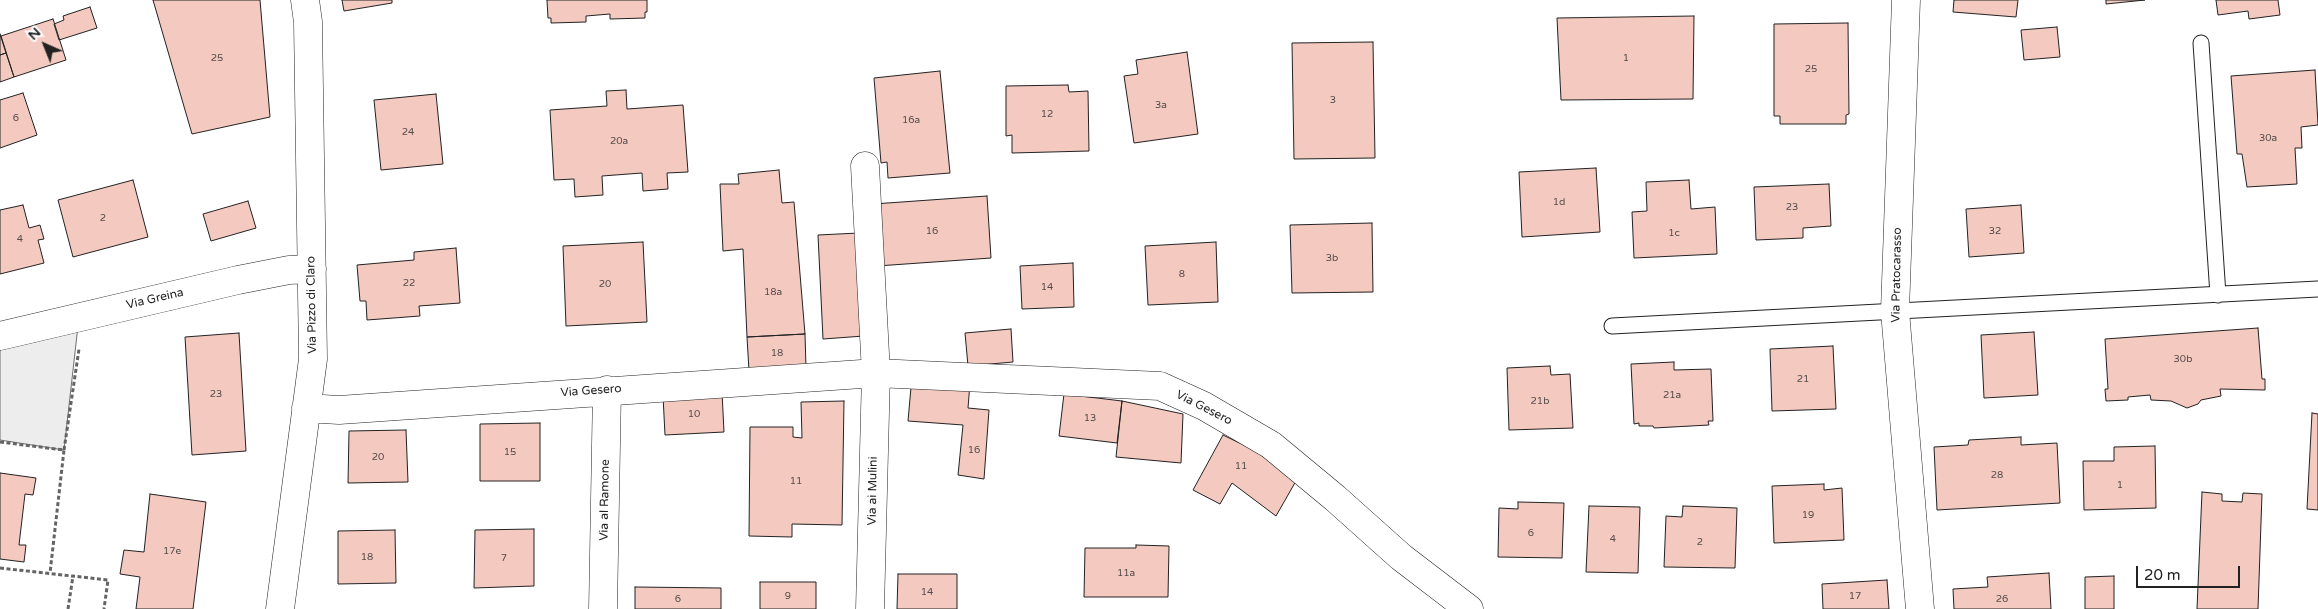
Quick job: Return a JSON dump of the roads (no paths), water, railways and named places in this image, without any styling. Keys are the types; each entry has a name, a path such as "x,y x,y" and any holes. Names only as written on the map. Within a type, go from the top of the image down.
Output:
{"street":[{"name":"Via Pizzo di Claro","path":"280,609 313,359 308,22 305,0"},
{"name":"Via Pratocarasso","path":"1906,0 1895,311 1920,609"},
{"path":"865,166 876,372"},
{"name":"Via Greina","path":"0,336 238,280 289,270 312,269"},
{"name":"Via Gesero","path":"306,408 339,410 876,372 1160,386 1204,406 1271,445 1335,498 1401,557 1469,609"},
{"name":"Via ai Mulini","path":"870,609 876,372"},
{"name":"Via al Ramone","path":"604,609 607,390"}],"lane":[{"path":"2201,43 2218,295"},
{"path":"1612,326 2318,289"}]}
